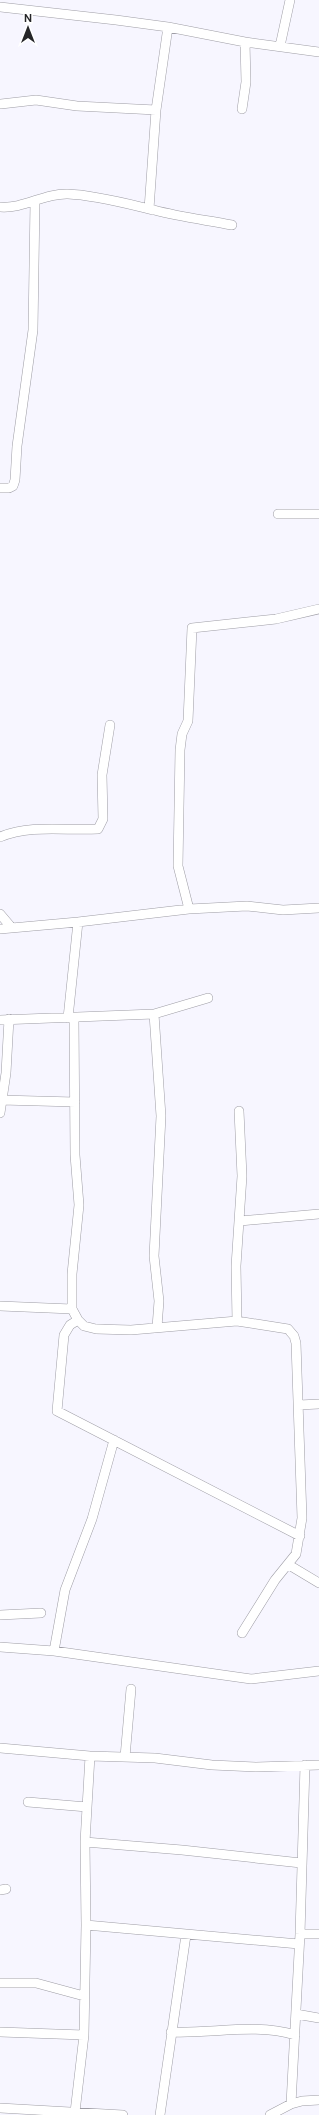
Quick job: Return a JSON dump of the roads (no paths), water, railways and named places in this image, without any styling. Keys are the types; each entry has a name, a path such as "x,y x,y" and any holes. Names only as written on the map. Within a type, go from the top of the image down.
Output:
{"street":[{"path":"280,46 290,0"},
{"path":"0,7 168,27 245,42 319,52"},
{"path":"149,209 156,110 168,27"},
{"path":"242,109 246,82 245,42"},
{"path":"1,104 36,100 91,107 156,110"},
{"path":"0,207 12,207 35,202 50,196 68,194 124,202 149,209 232,225"},
{"path":"0,488 9,488 13,486 16,480 16,446 33,330 35,202"},
{"path":"278,514 319,514"},
{"path":"189,909 178,866 178,819 180,750 182,734 188,721 192,628 276,619 319,609"},
{"path":"0,837 24,831 42,829 98,829 103,818 102,776 110,725"},
{"path":"0,929 78,922 189,909 247,906 283,910 319,908"},
{"path":"0,914 11,927"},
{"path":"78,922 71,1018 75,1102 75,1156 79,1204 72,1274 72,1309 78,1320 84,1326 96,1329 131,1330 237,1322 275,1326 288,1329 294,1336 299,1405 302,1518 300,1536 296,1554 275,1580 242,1633"},
{"path":"0,1113 6,1073 5,1020 154,1014 208,998"},
{"path":"154,1014 161,1116 154,1256 158,1301 157,1327"},
{"path":"1,1100 75,1102"},
{"path":"237,1322 236,1266 242,1176 239,1111"},
{"path":"240,1221 319,1214"},
{"path":"0,1306 72,1309"},
{"path":"78,1320 70,1325 64,1335 58,1411 300,1536"},
{"path":"299,1405 319,1404"},
{"path":"54,1651 65,1590 92,1519 114,1440"},
{"path":"288,1565 319,1583"},
{"path":"0,1615 41,1613"},
{"path":"0,1647 54,1651 251,1679 319,1671"},
{"path":"125,1757 131,1689"},
{"path":"0,1748 90,1756 155,1758 212,1765 256,1767 319,1765"},
{"path":"75,2112 84,2035 86,1926 85,1842 90,1756"},
{"path":"291,2104 300,1934 305,1765"},
{"path":"28,1802 87,1807"},
{"path":"85,1842 182,1850 302,1863"},
{"path":"86,1926 299,1944"},
{"path":"300,1934 319,1934"},
{"path":"160,2115 186,1935"},
{"path":"0,1983 36,1983 84,1996"},
{"path":"296,2014 319,2018"},
{"path":"171,2032 196,2033 270,2030 295,2035"},
{"path":"0,2032 84,2035"},
{"path":"270,2115 291,2104 302,2101 319,2100"},
{"path":"0,2108 123,2115"}]}
